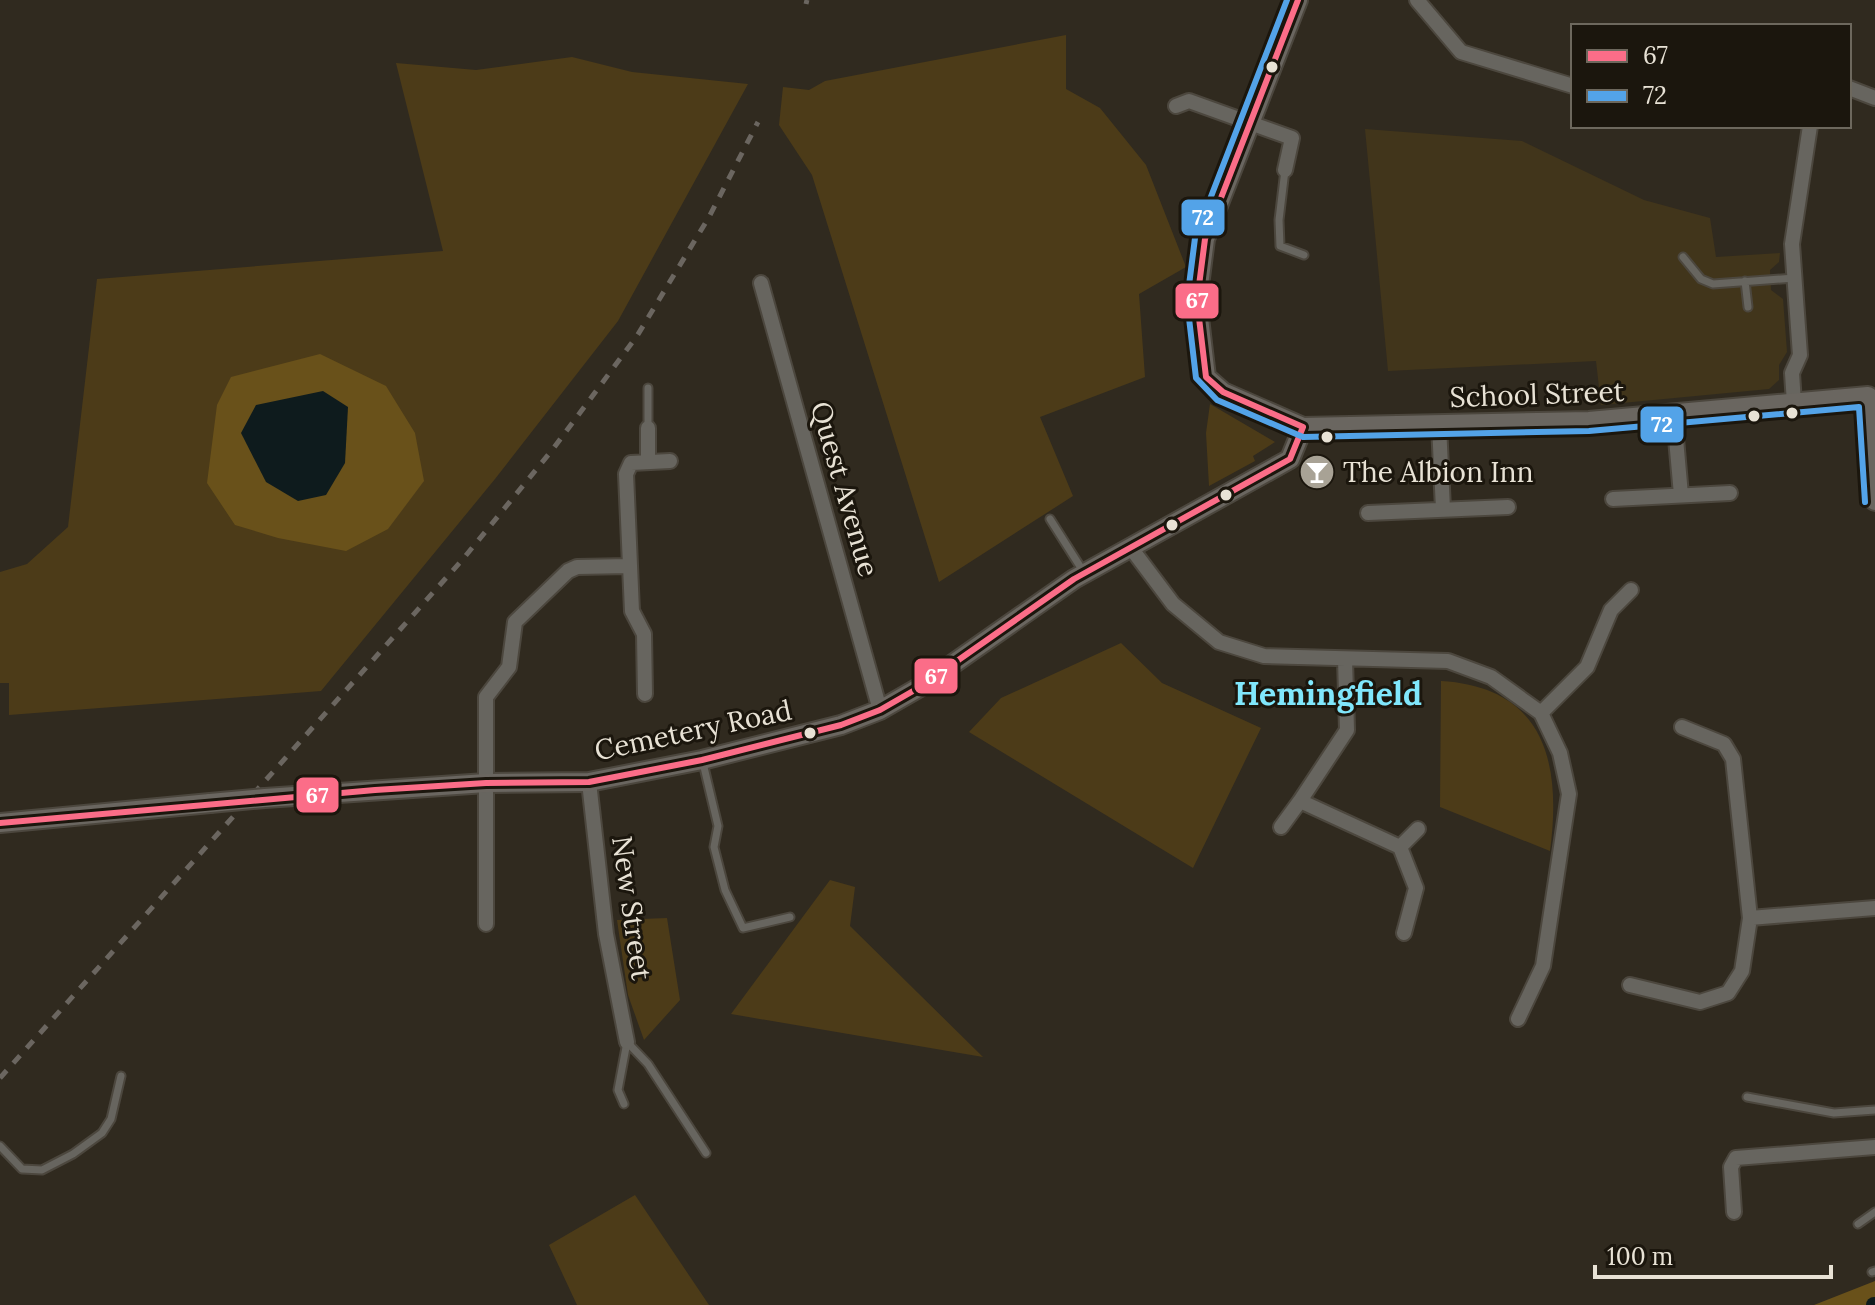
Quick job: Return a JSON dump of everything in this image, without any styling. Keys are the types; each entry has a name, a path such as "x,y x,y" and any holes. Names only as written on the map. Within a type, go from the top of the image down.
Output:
{"street":[{"path":"1298,0 1205,239 1197,301 1206,377 1223,392 1303,427"},
{"path":"1417,0 1461,52 1571,85"},
{"path":"1851,89 1875,98"},
{"path":"1176,106 1189,101 1292,138 1285,170"},
{"path":"1794,403 1792,373 1800,355 1792,244 1810,128"},
{"name":"Quest Avenue","path":"761,283 880,710"},
{"path":"1871,395 1875,501"},
{"name":"School Street","path":"1303,427 1674,416 1871,395"},
{"path":"1674,416 1681,495"},
{"path":"1439,425 1443,509"},
{"name":"Cemetery Road","path":"0,823 265,798 486,783 589,782 702,760 841,725 880,710 920,687 1085,573 1290,459 1303,427"},
{"path":"648,428 648,461"},
{"path":"645,694 645,641 633,617 626,474 631,463 670,461"},
{"path":"1613,499 1730,493"},
{"path":"1368,513 1508,507"},
{"path":"1131,548 1173,604 1219,642 1264,656 1448,661 1491,677 1541,713 1560,753 1569,794 1543,966 1518,1019"},
{"path":"486,924 486,697 509,667 515,622 568,571 577,567 629,566"},
{"path":"1541,713 1587,667 1611,610 1631,590"},
{"path":"1281,827 1347,730 1345,659"},
{"path":"1630,985 1700,1002 1728,993 1742,971 1750,918 1733,759 1724,744 1682,727"},
{"name":"New Street","path":"589,782 606,934 627,1042"},
{"path":"1300,801 1400,847 1411,869 1416,896 1404,933"},
{"path":"1400,847 1418,829"},
{"path":"1750,918 1875,908"},
{"path":"1734,1212 1731,1167 1736,1158 1875,1147"}],"lane":[{"path":"1285,170 1279,220 1280,246 1304,255"},
{"path":"1683,257 1701,279 1713,284 1795,278"},
{"path":"1745,281 1748,307"},
{"path":"648,388 648,428"},
{"path":"1050,519 1085,573"},
{"path":"702,760 718,826 714,847 725,890 743,928 790,917"},
{"path":"624,1104 618,1090 627,1042"},
{"path":"627,1042 648,1064 706,1153"},
{"path":"0,1146 22,1169 42,1170 73,1154 102,1133 111,1119 121,1076"},
{"path":"1747,1097 1834,1113 1875,1110"},
{"path":"1858,1224 1875,1212"}],"shaded area":[{"path":"1066,35 1066,89 1100,108 1146,165 1186,267 1139,294 1145,377 1040,417 1073,496 939,582 812,175 779,125 783,87 809,90 825,81"},
{"path":"572,57 632,72 748,84 618,321 495,479 321,691 9,715 9,683 0,683 0,572 27,564 68,527 97,279 443,251 396,63 476,70"},
{"path":"1365,129 1522,141 1644,200 1710,218 1716,257 1780,253 1779,262 1770,270 1771,290 1783,299 1787,352 1779,365 1779,380 1769,389 1601,405 1596,361 1388,371"},
{"path":"320,354 386,386 415,433 424,481 388,529 346,551 278,538 235,525 207,483 217,405 231,377"},
{"path":"323,391 348,407 345,463 326,495 298,501 266,482 241,433 256,405"},
{"path":"1210,404 1275,442 1253,456 1255,461 1209,486 1206,433"},
{"path":"1121,643 1162,683 1261,728 1193,868 969,732 1001,698"},
{"path":"1441,681 1476,686 1503,698 1524,714 1539,735 1553,788 1550,851 1440,807"},
{"path":"830,880 855,887 850,926 983,1057 731,1014"},
{"path":"667,918 680,1000 644,1040 628,995 617,920"},
{"path":"635,1195 709,1305 577,1305 549,1245"},
{"path":"1875,1281 1875,1305 1814,1305"}],"railway":[{"path":"806,4 807,0"},
{"path":"0,1078 463,559 553,449 637,336 709,217 758,122"}],"transit line":[{"name":"72","path":"1287,0 1195,238 1187,301 1196,378 1217,400 1303,437 1589,431 1859,407 1865,502"},
{"name":"67","path":"0,823 375,790 486,783 589,782 702,760 841,725 880,710 920,687 1074,579 1290,459 1303,427 1223,392 1206,377 1197,301 1205,239 1298,0"}],"place":[{"name":"The Albion Inn","path":"1317,472"}],"district":[{"name":"Hemingfield","path":"1328,693"}]}
